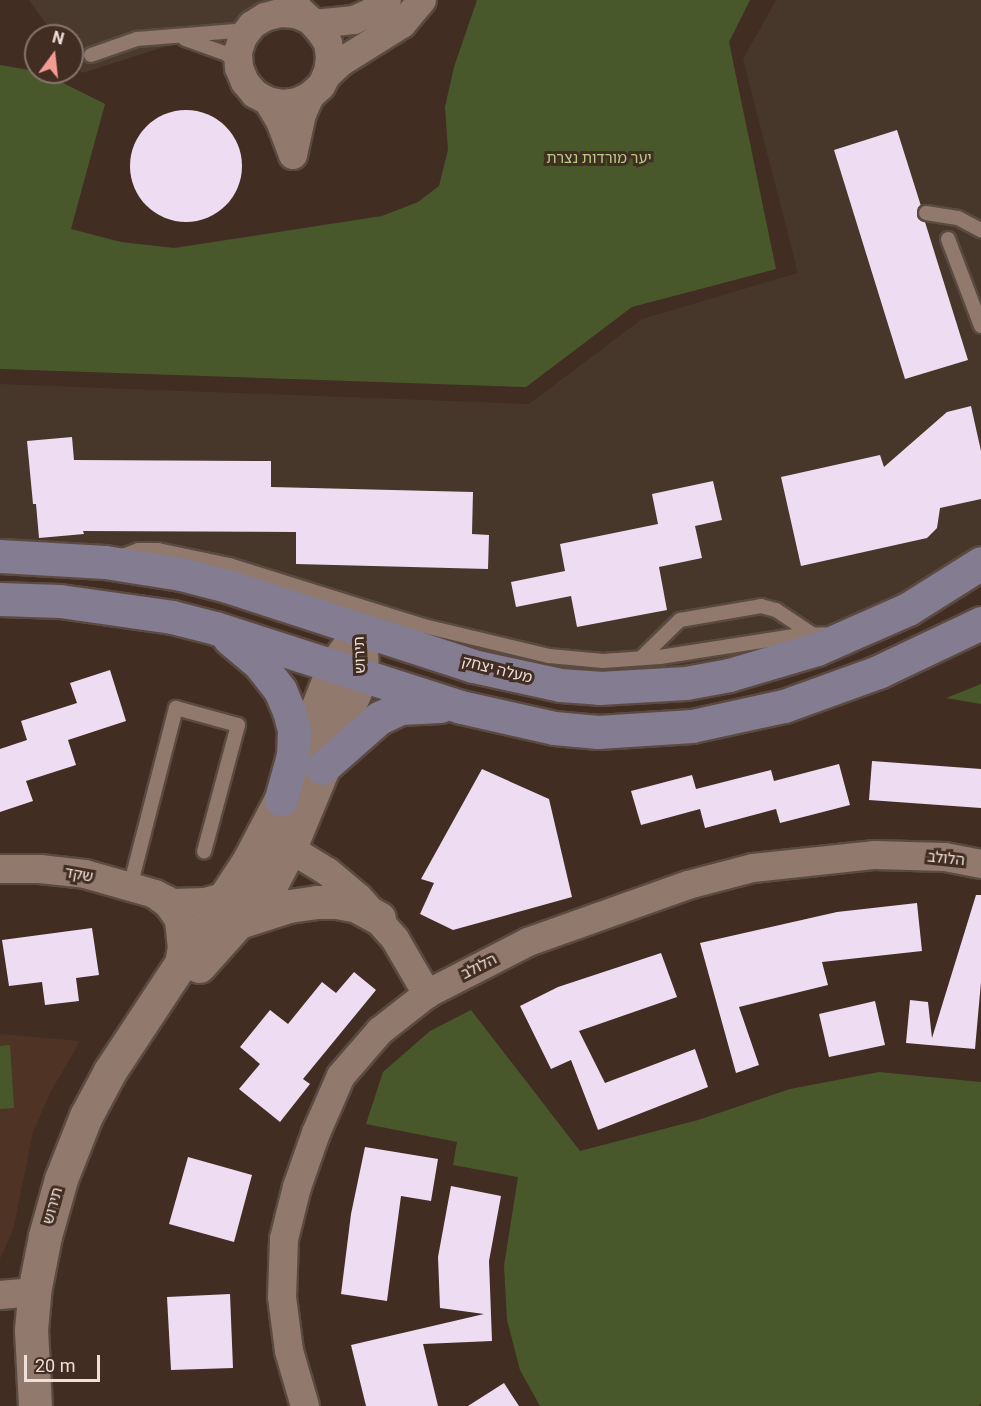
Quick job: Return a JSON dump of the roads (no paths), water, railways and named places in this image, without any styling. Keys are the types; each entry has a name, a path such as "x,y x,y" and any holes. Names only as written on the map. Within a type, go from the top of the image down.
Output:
{"main road":[{"name":"מעלה יצחק","path":"0,556 105,562 181,574 227,586 472,666 521,678 599,688 686,683 729,675 817,649 908,609 981,563"},
{"path":"0,600 60,601 118,607 215,628 461,707 554,729 598,732 692,726 738,718 831,690 878,672 981,623"},
{"path":"215,628 259,663 280,690 289,711 294,730 293,755 281,799"},
{"path":"322,768 361,730 400,708 425,705 461,707"}],"street":[{"path":"387,0 370,13 354,20 280,13 253,18 238,52 239,68 245,82 255,94 268,101 282,104 297,102 318,86 341,62 402,24 422,0"},
{"path":"268,101 280,121 293,155 302,114 330,58 328,43 305,15"},
{"name":"תירוש","path":"141,1026 233,909 322,768 361,629"},
{"name":"תירוש","path":"277,841 281,799 348,671"},
{"path":"277,841 328,872 379,918 395,939 428,994"},
{"name":"הלולב","path":"305,1406 289,1351 282,1297 284,1239 297,1187 341,1076 380,1031 428,994 528,942 688,885 753,868 875,855 945,857 981,864"},
{"name":"שקד","path":"0,869 40,868 86,874 143,891 173,903 233,909"},
{"name":"שקד","path":"143,891 168,904 179,920 182,948 178,969"},
{"path":"233,909 337,902 357,906 379,918"},
{"name":"תירוש","path":"35,1406 31,1330 34,1292 45,1236 61,1179 86,1116 110,1071 178,969 233,909"},
{"path":"0,1295 34,1292"}],"lane":[{"path":"91,55 137,39 172,36 253,18"},
{"path":"172,36 200,42 227,54 239,68"},
{"path":"926,213 958,218 981,230"},
{"path":"948,238 981,326"},
{"path":"105,562 138,550 158,550 229,565 491,644 549,656 603,661 641,658 812,634 860,632"},
{"path":"641,658 680,620 761,606 776,610 812,634"},
{"path":"143,891 176,708 238,724 204,852"}],"park label":[{"name":"יער מורדות נצרת","path":"599,159"}]}
